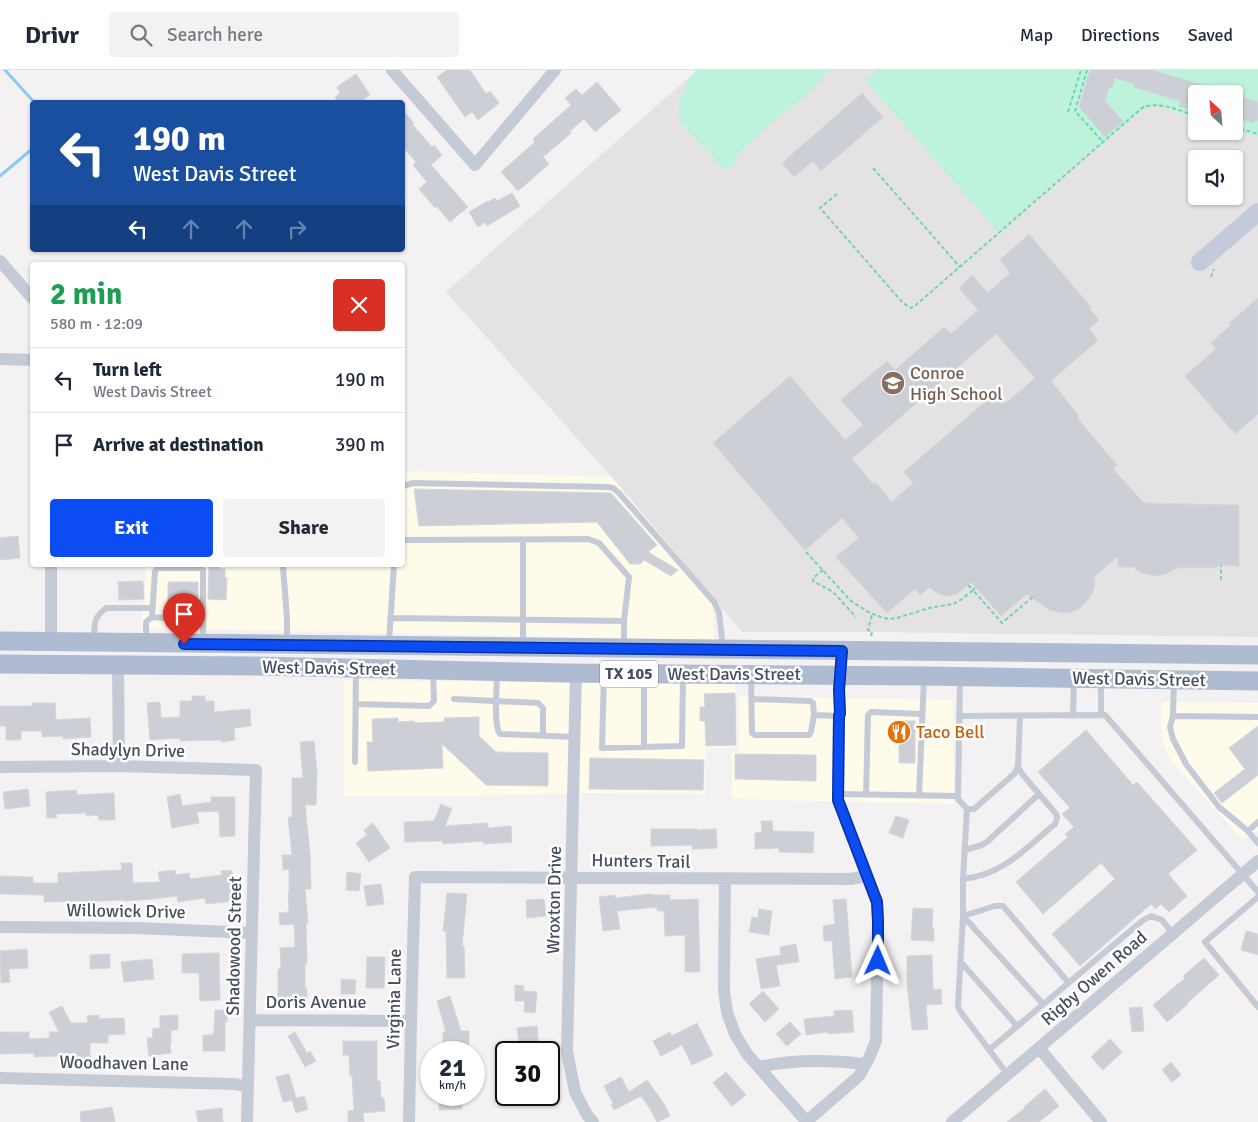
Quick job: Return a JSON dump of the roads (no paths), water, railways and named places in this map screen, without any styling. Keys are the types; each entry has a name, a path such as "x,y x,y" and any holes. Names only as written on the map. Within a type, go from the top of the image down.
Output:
{"main road":[{"name":"West Davis Street","path":"0,642 1258,655"},
{"path":"0,655 42,655 49,651 51,642"},
{"path":"118,666 121,658 133,652 214,652 229,644"},
{"path":"272,667 290,659 377,659 385,655 389,646"},
{"path":"498,672 499,666 503,661 515,656 634,657 653,649"},
{"path":"1074,678 1076,669 1085,663 1178,663 1192,654"},
{"name":"West Davis Street","path":"0,664 356,668 604,674 751,674 1258,681"}],"street":[{"path":"392,70 475,165 555,70"},
{"path":"530,100 551,70"},
{"path":"1200,262 1258,212"},
{"path":"0,261 30,296"},
{"path":"0,360 30,360"},
{"path":"51,567 51,642"},
{"path":"725,880 724,991 727,1012 735,1034 747,1054 807,1122 858,1076 876,1041 877,902 838,800 839,690 842,651"},
{"path":"118,666 119,766"},
{"name":"Wroxton Drive","path":"576,673 567,1052 575,1092 587,1115 593,1122"},
{"name":"Shadylyn Drive","path":"0,767 119,766 256,770"},
{"name":"Shadowood Street","path":"247,1122 256,770"},
{"name":"Rigby Owen Road","path":"952,1122 1258,861"},
{"name":"Hunters Trail","path":"415,878 572,877 725,880 850,879 867,876"},
{"name":"Virginia Lane","path":"409,1122 410,1020 415,878"},
{"name":"Willowick Drive","path":"0,927 137,928 252,933"},
{"name":"Doris Avenue","path":"250,1020 410,1020"},
{"path":"1040,1048 1101,1122"},
{"path":"758,1067 775,1063 839,1061 865,1064"},
{"name":"Woodhaven Lane","path":"0,1078 236,1084 248,1087"}],"lane":[{"path":"405,484 414,483 613,488 714,602 719,612 723,650"},
{"path":"405,540 588,540 599,543 629,576 624,621 624,649"},
{"path":"523,540 523,648"},
{"path":"283,567 287,645"},
{"path":"389,646 394,567"},
{"path":"152,617 155,571 158,568 200,568 203,570 202,644"},
{"path":"94,643 95,619 106,608 152,608"},
{"path":"146,643 146,622 152,617 203,621"},
{"path":"390,618 624,621"},
{"path":"355,762 356,668"},
{"path":"356,704 429,706 434,701 433,670"},
{"path":"498,672 496,701 497,730 500,734 575,737"},
{"path":"604,674 602,748 682,746 683,674"},
{"path":"644,674 644,747"},
{"path":"751,674 752,733 755,735 809,735 811,732 814,715 813,704 810,701 752,700"},
{"path":"919,796 924,676"},
{"path":"960,677 958,800 967,809 974,809 1014,774 1018,767 1020,716"},
{"path":"1074,678 1074,716"},
{"path":"1101,678 1101,715"},
{"path":"1174,680 1173,716 1170,726 1173,739 1186,764 1220,807 1248,830 1258,842"},
{"path":"454,699 538,703 543,708 544,736"},
{"path":"866,795 868,715 871,712 922,714"},
{"path":"814,715 839,716"},
{"path":"959,716 1105,715 1258,892"},
{"path":"1173,716 1258,717"},
{"path":"964,879 975,878 997,870 1055,824 1056,814 1022,775 1018,767"},
{"path":"838,794 958,796"},
{"path":"965,850 982,846 1039,794"},
{"path":"967,809 958,1006 960,1012 1008,1075"},
{"path":"1248,830 1258,822"},
{"path":"1258,897 1205,942 1258,1007"},
{"path":"963,916 995,906 1002,906 1068,982"},
{"path":"963,916 1043,1004"},
{"path":"989,1050 1142,920 1151,916 1162,920 1173,934"},
{"path":"960,961 1017,1026"}],"waterway":[{"path":"5,70 32,100"},
{"path":"0,176 30,151"}],"place":[{"name":"Conroe High School","path":"893,383"},
{"name":"Taco Bell","path":"899,732"}]}
